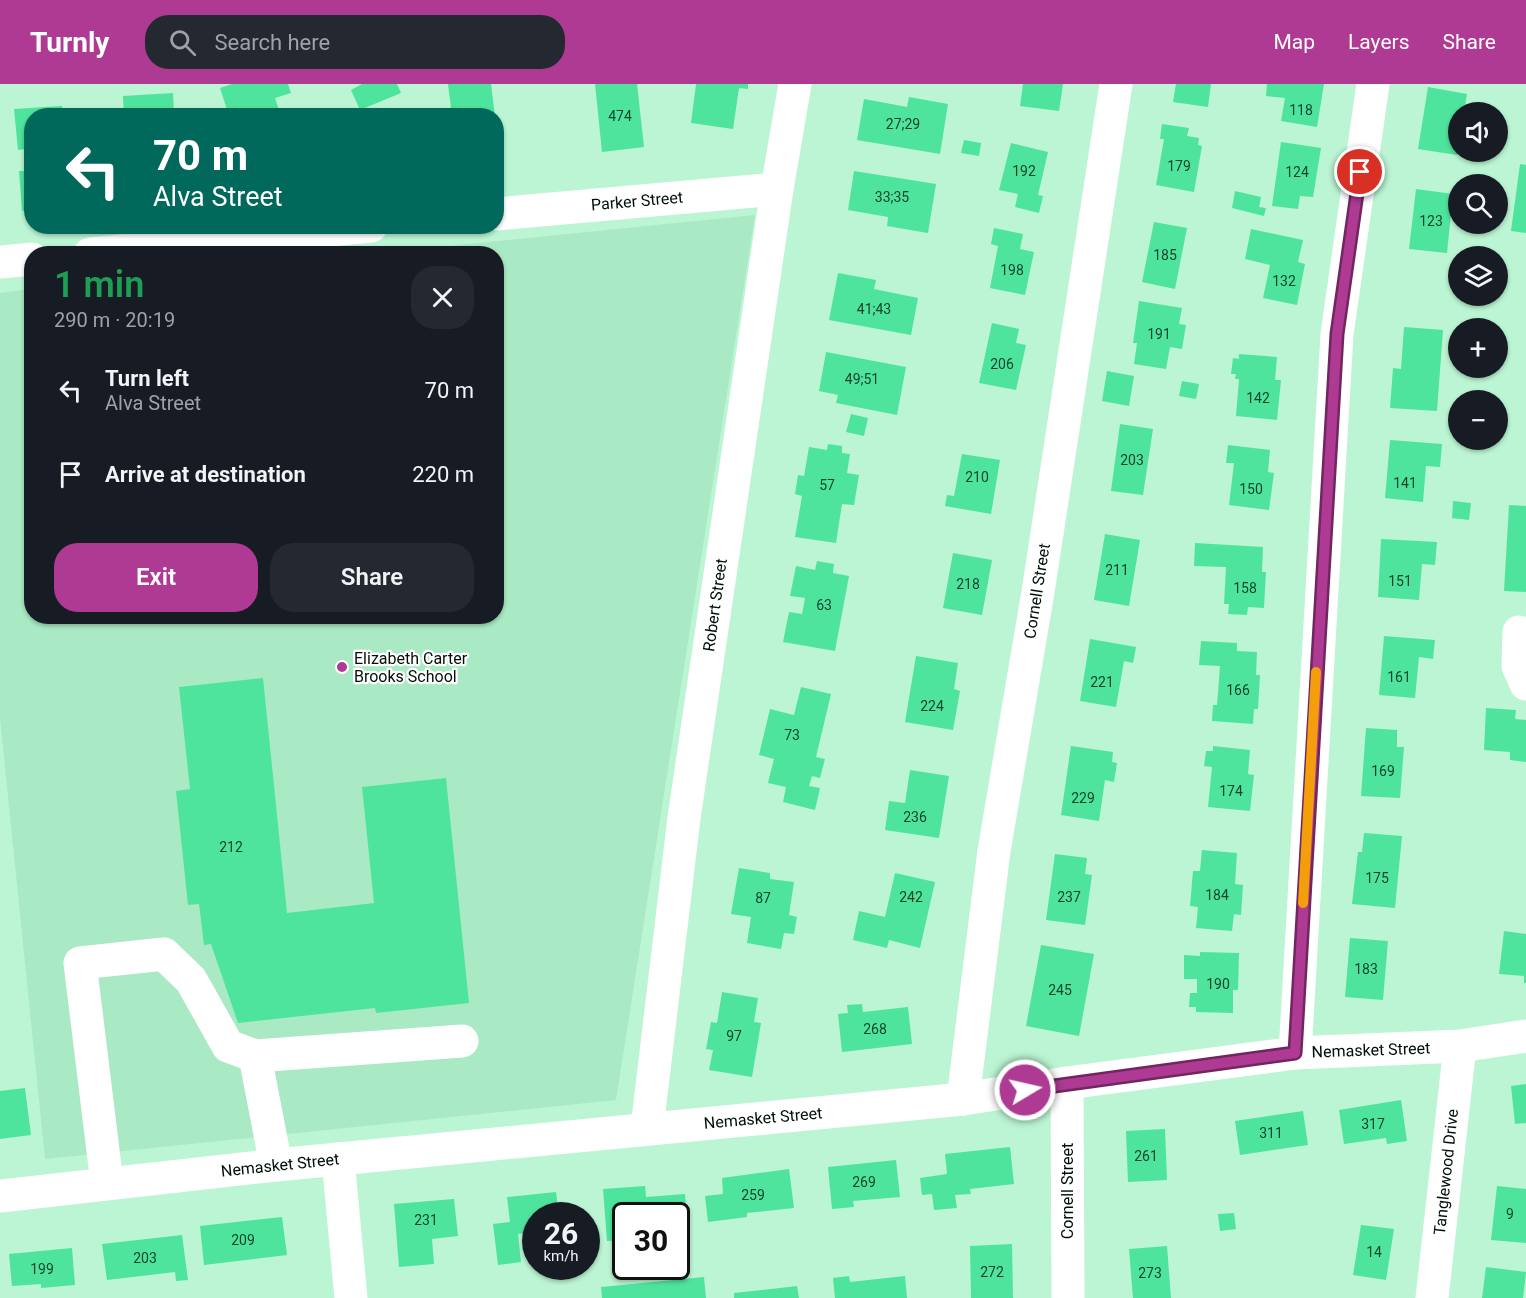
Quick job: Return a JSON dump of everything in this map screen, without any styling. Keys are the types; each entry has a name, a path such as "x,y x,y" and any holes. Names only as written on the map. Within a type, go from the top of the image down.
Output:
{"street":[{"name":"Robert Street","path":"647,1128 684,818 777,189 795,84"},
{"name":"Cornell Street","path":"963,1099 994,851 1038,592 1116,84"},
{"path":"1295,1053 1337,334 1373,84"},
{"name":"Parker Street","path":"504,213 777,189"},
{"path":"170,246 291,234"},
{"path":"0,262 24,260"},
{"path":"1519,632 1518,666 1526,684"},
{"path":"107,1184 80,963 164,954 192,980 228,1046 255,1056 462,1041"},
{"name":"Nemasket Street","path":"0,1196 276,1165 963,1099 1295,1053 1460,1046 1526,1036"},
{"name":"Tanglewood Drive","path":"1432,1298 1460,1046"},
{"path":"255,1056 276,1165"},
{"name":"Cornell Street","path":"1067,1083 1068,1298"},
{"path":"338,1160 351,1298"}],"shaded area":[{"name":"Elizabeth Carter Brooks School","path":"755,215 616,1100 45,1159 0,718 0,293 24,290 24,624 504,624 504,246 449,246"}],"building":[{"path":"232,84 288,84 291,93 275,98 278,108 226,108 220,88"},
{"path":"362,84 397,84 401,93 365,108 359,108 351,90"},
{"path":"448,84 491,84 494,108 451,108"},
{"path":"595,84 637,84 644,147 602,152"},
{"path":"696,84 748,84 748,89 739,88 733,129 691,123"},
{"path":"1023,84 1063,84 1059,111 1020,106"},
{"path":"1176,84 1211,84 1208,107 1173,102"},
{"path":"1267,84 1324,84 1317,127 1281,121 1285,98 1266,96"},
{"path":"1428,87 1467,94 1466,102 1448,102 1448,154 1418,149"},
{"path":"173,93 174,108 124,108 123,96"},
{"path":"909,97 948,104 940,154 857,140 864,99 907,107"},
{"path":"62,106 62,108 30,108"},
{"path":"24,108 24,149 18,150 14,109"},
{"path":"1162,124 1189,128 1187,136 1199,138 1198,145 1202,146 1194,192 1156,185 1164,139 1160,139"},
{"path":"964,140 981,143 979,156 961,153"},
{"path":"1281,142 1321,148 1313,197 1300,196 1298,209 1272,206"},
{"path":"1011,143 1048,152 1038,195 1043,196 1039,213 1015,207 1018,194 999,190"},
{"path":"1520,164 1526,165 1526,233 1511,231"},
{"path":"19,171 24,171 24,211 22,211"},
{"path":"854,171 936,184 928,233 887,226 888,217 848,210"},
{"path":"1416,189 1448,193 1447,253 1409,249"},
{"path":"1235,191 1261,197 1259,207 1266,208 1264,216 1232,208"},
{"path":"1154,222 1187,228 1175,289 1142,282"},
{"path":"994,228 1023,234 1020,249 1034,252 1025,295 990,288 998,246 991,244"},
{"path":"1251,229 1303,240 1298,262 1305,264 1297,305 1263,298 1270,265 1245,259"},
{"path":"838,273 876,280 874,289 918,298 911,335 829,320"},
{"path":"1139,301 1182,308 1179,324 1186,325 1182,349 1170,347 1166,369 1134,364 1137,343 1133,343"},
{"path":"992,323 1019,329 1016,343 1026,345 1016,390 979,383"},
{"path":"1404,327 1443,330 1437,411 1390,408 1393,368 1401,369"},
{"path":"826,352 906,367 897,415 836,403 838,395 819,391"},
{"path":"1239,354 1277,357 1275,380 1281,380 1277,420 1236,416 1239,379 1235,379 1236,374 1231,374 1233,358 1239,359"},
{"path":"1107,371 1134,376 1129,406 1102,401"},
{"path":"1182,381 1199,384 1196,399 1179,396"},
{"path":"851,414 868,418 864,436 846,432"},
{"path":"1120,424 1153,429 1143,495 1111,491"},
{"path":"1390,440 1442,444 1440,467 1426,466 1423,502 1385,498"},
{"path":"828,444 842,446 842,453 850,454 847,473 859,475 854,505 842,504 836,543 795,537 802,496 795,494 798,475 804,476 809,447 827,450"},
{"path":"1228,445 1270,450 1268,472 1274,473 1269,510 1229,505 1234,463 1226,463"},
{"path":"962,454 1000,460 991,514 945,506 947,495 954,496"},
{"path":"1453,501 1471,503 1469,520 1452,518"},
{"path":"1509,505 1526,506 1526,592 1504,591"},
{"path":"1105,534 1140,540 1129,606 1094,600"},
{"path":"1381,539 1437,542 1435,565 1422,564 1419,600 1378,597"},
{"path":"1195,543 1263,547 1262,572 1266,572 1264,608 1248,607 1247,615 1228,614 1229,604 1224,604 1226,567 1194,566"},
{"path":"953,553 992,560 982,615 943,608"},
{"path":"817,561 834,564 833,573 849,576 835,651 783,642 789,612 802,614 805,598 790,596 796,566 815,570"},
{"path":"1384,636 1435,640 1433,659 1419,657 1415,698 1379,695"},
{"path":"1090,639 1136,647 1133,663 1124,661 1116,707 1080,701"},
{"path":"1201,641 1237,643 1237,651 1257,652 1256,675 1260,675 1258,709 1254,709 1253,724 1212,721 1213,705 1217,705 1220,666 1199,665"},
{"path":"916,656 958,663 954,689 960,691 953,730 905,722"},
{"path":"263,678 287,913 374,903 362,787 446,778 469,1003 376,1013 375,1008 238,1023 211,944 204,945 199,904 188,905 176,791 190,789 179,687"},
{"path":"801,687 831,694 816,757 825,759 820,778 812,776 809,786 820,788 815,810 783,802 786,787 768,783 774,759 759,755 770,709 794,715"},
{"path":"1486,708 1516,710 1515,719 1526,720 1526,762 1510,760 1510,752 1484,750"},
{"path":"1366,728 1397,730 1397,747 1404,747 1400,798 1361,796"},
{"path":"1071,746 1113,752 1112,762 1117,763 1114,782 1105,780 1099,821 1061,815"},
{"path":"1213,746 1250,750 1248,774 1254,775 1250,811 1208,807 1212,767 1204,766 1206,751 1213,751"},
{"path":"910,770 949,776 939,838 885,830 889,801 905,803"},
{"path":"1364,833 1402,836 1395,908 1352,904 1358,852 1362,852"},
{"path":"1202,850 1237,853 1235,884 1243,885 1241,915 1234,914 1232,931 1196,928 1198,907 1190,906 1193,871 1200,871"},
{"path":"1055,854 1087,858 1085,874 1092,875 1085,925 1046,920"},
{"path":"739,868 770,873 770,879 794,882 789,915 797,917 794,934 784,933 781,949 747,943 751,917 731,914"},
{"path":"895,873 935,882 920,948 889,940 887,948 853,940 859,911 885,917"},
{"path":"1504,931 1526,934 1526,983 1524,983 1524,976 1499,974"},
{"path":"1350,938 1388,941 1383,1000 1345,997"},
{"path":"1041,945 1094,954 1079,1036 1026,1026"},
{"path":"1200,952 1239,953 1238,990 1233,990 1233,1013 1196,1012 1196,1007 1189,1007 1190,993 1197,993 1197,979 1184,979 1184,955 1200,956"},
{"path":"722,992 758,998 754,1022 761,1023 752,1077 709,1070 713,1050 706,1049 711,1022 717,1023"},
{"path":"862,1004 863,1012 908,1007 912,1044 842,1052 838,1014 848,1013 847,1005"},
{"path":"1526,1084 1526,1123 1515,1124 1511,1086"},
{"path":"25,1088 31,1135 0,1139 0,1091"},
{"path":"1401,1100 1407,1141 1387,1144 1386,1138 1344,1144 1339,1110"},
{"path":"1303,1111 1308,1145 1240,1155 1235,1121"},
{"path":"1165,1129 1167,1180 1128,1182 1126,1131"},
{"path":"1010,1147 1014,1184 970,1189 971,1194 955,1195 957,1208 934,1210 932,1194 922,1195 920,1178 947,1174 945,1154"},
{"path":"896,1160 900,1197 853,1201 854,1207 832,1209 828,1167"},
{"path":"789,1169 794,1208 747,1213 747,1217 708,1222 705,1196 723,1194 722,1178"},
{"path":"645,1186 646,1197 685,1194 686,1202 612,1202 612,1241 607,1241 603,1189"},
{"path":"1497,1186 1526,1189 1526,1243 1491,1240"},
{"path":"556,1192 557,1202 522,1202 522,1234 518,1234 521,1262 498,1265 493,1224 510,1222 507,1197"},
{"path":"454,1199 458,1236 432,1239 434,1264 399,1267 394,1204"},
{"path":"1234,1213 1236,1229 1220,1231 1218,1214"},
{"path":"282,1217 287,1255 204,1265 200,1226"},
{"path":"1361,1225 1394,1229 1386,1280 1353,1275"},
{"path":"182,1235 188,1280 176,1281 175,1272 107,1280 102,1244"},
{"path":"1012,1244 1013,1298 971,1298 970,1246"},
{"path":"1167,1246 1171,1298 1133,1298 1129,1249"},
{"path":"72,1248 75,1285 41,1288 41,1284 12,1286 9,1254"},
{"path":"1486,1267 1526,1272 1523,1298 1482,1298"},
{"path":"849,1276 850,1282 905,1276 907,1298 835,1298 833,1278"},
{"path":"704,1277 706,1298 602,1298 601,1287"},
{"path":"797,1286 799,1298 734,1298 734,1293"}],"slow traffic":[{"path":"1303,903 1316,672"}],"place":[{"name":"Elizabeth Carter Brooks School","path":"342,667"}],"route":[{"path":"1025,1090 1295,1053 1337,334 1360,172"}]}
